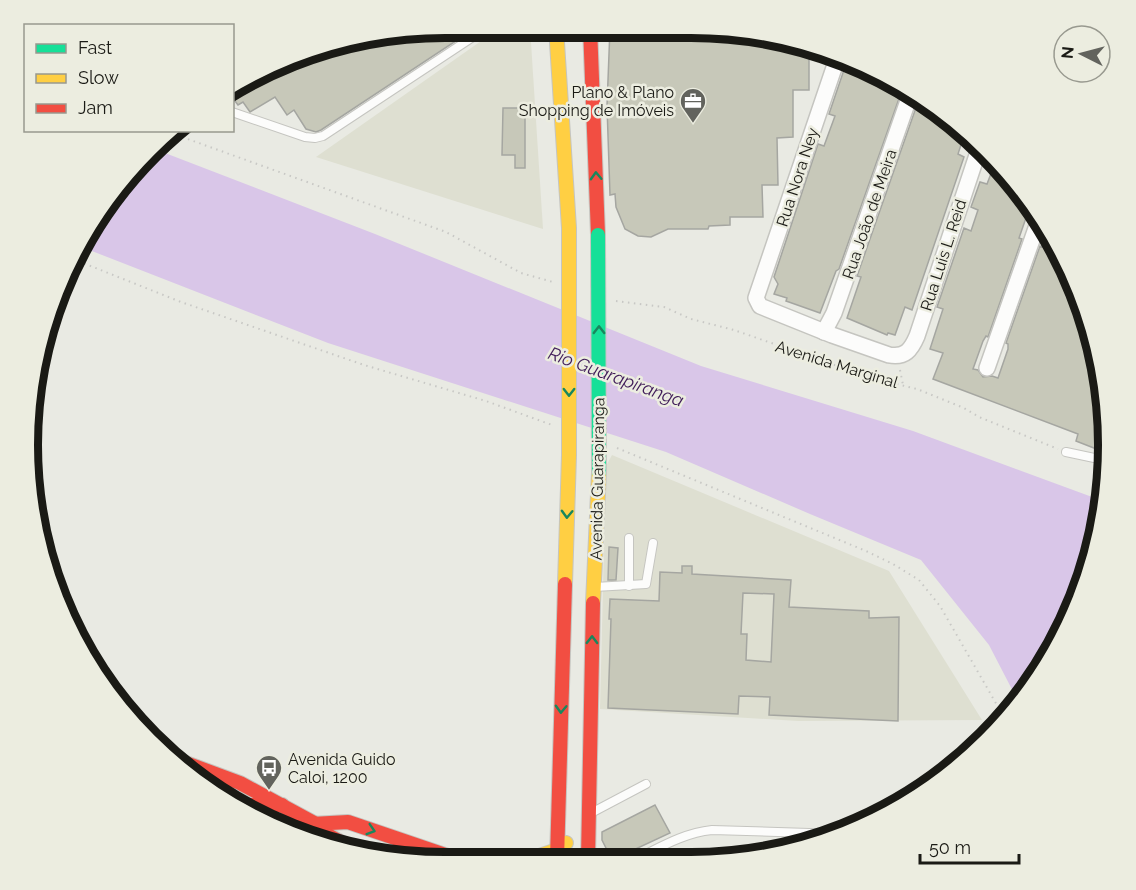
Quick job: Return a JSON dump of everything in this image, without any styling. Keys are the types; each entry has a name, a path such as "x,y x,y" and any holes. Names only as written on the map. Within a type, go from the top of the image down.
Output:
{"main road":[{"name":"Avenida Guarapiranga","path":"557,38 569,228 569,455 557,852"},
{"name":"Avenida Guarapiranga","path":"588,852 599,472 598,235 590,38"},
{"path":"195,766 240,783 314,823 334,837"},
{"path":"254,805 282,805"},
{"path":"560,852 589,820"},
{"path":"297,824 348,822 436,852"}],"street":[{"name":"Rua Nora Ney","path":"824,332 760,306 756,298 835,64"},
{"name":"Rua João de Meira","path":"824,332 834,313 908,100"},
{"name":"Rua Luis L. Reid","path":"824,332 898,357 906,354 913,346 977,155"},
{"path":"987,368 1036,228"}],"lane":[{"path":"234,113 305,137 323,136 471,38"},
{"path":"1066,452 1098,459"},
{"path":"629,538 629,586"},
{"path":"594,587 646,584 653,543"},
{"path":"589,820 646,784"},
{"path":"650,852 697,831 815,833"}],"path":[{"path":"180,136 446,232 521,273 562,285"},
{"name":"Avenida Marginal","path":"611,300 663,307 872,378 917,389 964,408 988,421 1066,452"}],"shaded area":[{"path":"485,38 531,38 543,229 316,157"},
{"path":"612,455 889,571 982,720 798,721 600,709 606,466"}],"water":[{"name":"Rio Guarapiranga","path":"162,152 375,234 701,366 913,431 1095,498 1085,550 1077,576 1056,625 1044,649 1014,693 989,645 921,560 666,452 328,343 88,249 122,197"}],"building":[{"path":"418,38 460,38 316,132 306,129 294,110 287,115 275,97 250,112 243,102 238,105 234,96 241,92 289,69 340,51"},
{"path":"610,38 718,38 770,45 809,55 809,90 793,90 793,137 777,138 778,185 762,185 763,217 730,217 730,225 709,226 708,229 668,229 651,237 638,236 625,229 616,207 615,194 610,195 607,106"},
{"path":"845,68 900,95 839,269 836,271 820,313 786,301 787,298 774,294 778,284 774,277 818,144 824,146 835,116 829,114"},
{"path":"917,106 962,141 958,154 964,157 912,310 905,307 895,335 888,333 887,335 847,318 861,277 857,276"},
{"path":"503,108 525,108 525,168 515,168 515,155 502,155"},
{"path":"992,171 1027,215 1019,238 1022,239 988,337 986,336 983,341 973,369 978,370 983,377 998,378 1008,349 1006,343 1040,246 1042,247 1044,241 1067,289 1085,340 1095,392 1098,450 1076,441 1078,434 933,379 943,353 930,349 943,309 937,307 964,228 971,231 978,210 971,207 980,182 987,184"},
{"path":"609,547 618,548 616,580 608,580"},
{"path":"682,566 692,566 692,574 791,580 789,607 869,611 869,618 899,617 898,721 769,715 770,697 739,696 738,714 608,708 610,599 659,601 660,572 682,573","holes":["743,593 774,594 771,662 746,660 747,634 741,634"]},
{"path":"655,805 670,833 629,852 608,852 602,840 602,832"}],"traffic: slow":[{"path":"557,38 569,228"},
{"path":"569,228 569,455"},
{"path":"565,584 569,455"},
{"path":"593,603 599,472"},
{"path":"551,852 566,843"}],"traffic: jam":[{"path":"590,38 598,235"},
{"path":"557,852 565,584"},
{"path":"588,852 593,603"},
{"path":"195,766 240,783 314,823 329,836"},
{"path":"255,805 282,805"},
{"path":"298,825 348,822 436,852"}],"traffic: fast":[{"path":"598,235 599,472"}],"place":[{"name":"Plano & Plano Shopping de Imóveis","path":"693,124"},
{"name":"Avenida Guido Caloi, 1200","path":"269,791"}]}
